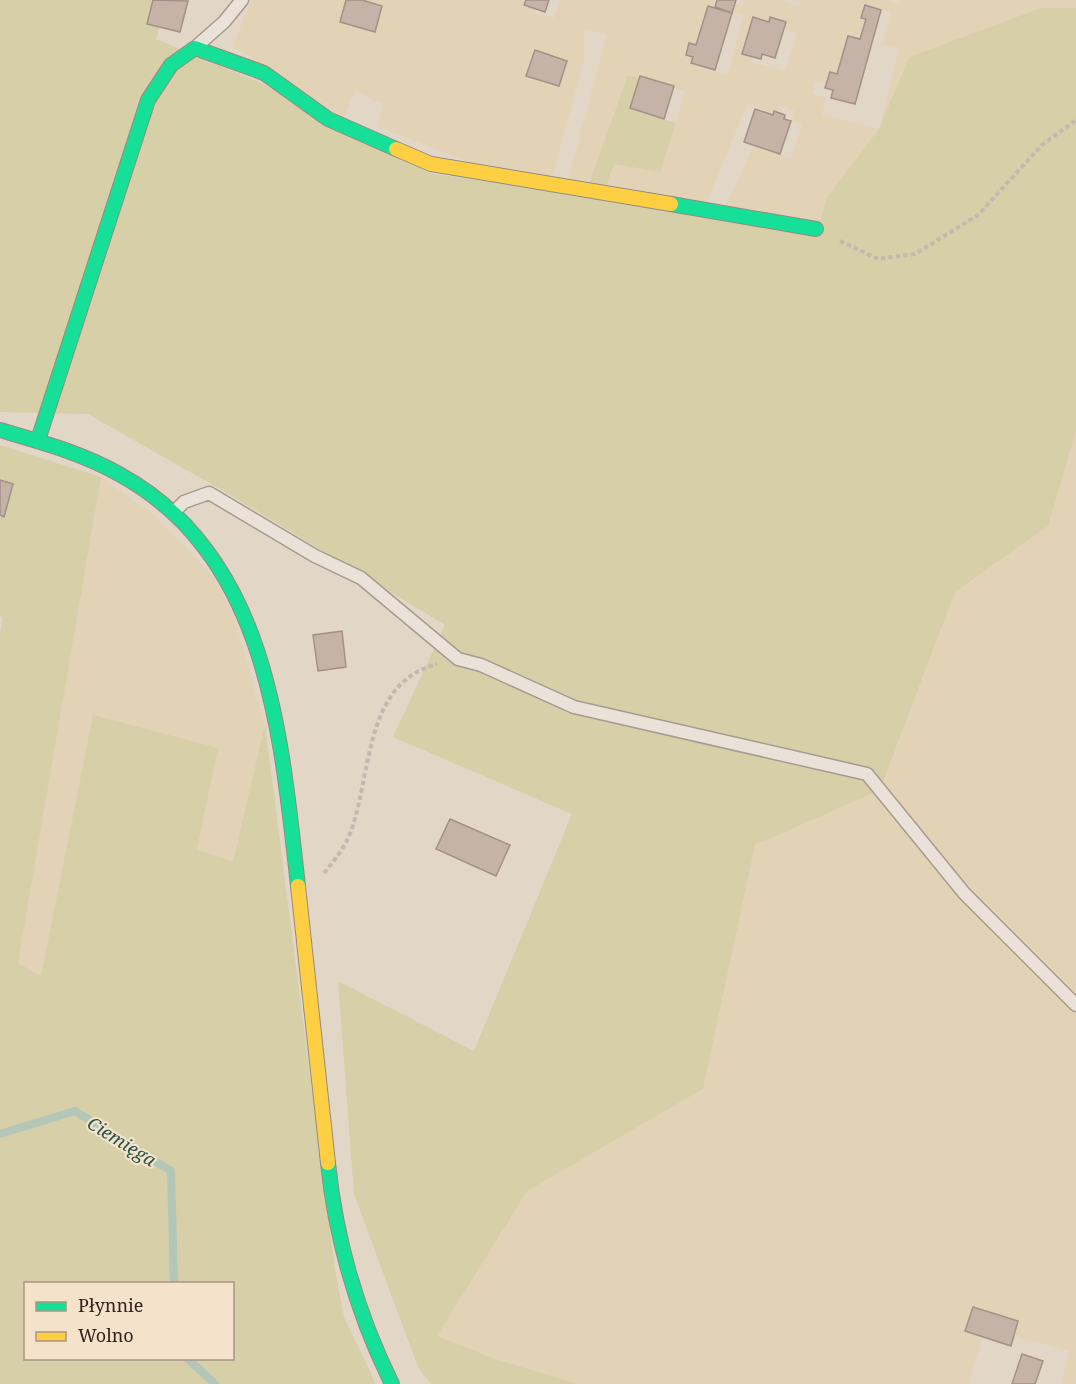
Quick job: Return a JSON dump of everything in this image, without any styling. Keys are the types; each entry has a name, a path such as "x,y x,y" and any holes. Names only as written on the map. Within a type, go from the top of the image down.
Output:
{"street":[{"path":"38,440 148,100 171,65 195,48 264,73 328,119 431,164 816,230"},
{"path":"0,430 38,440 112,468 136,482 173,512 195,534 226,577 248,620 270,686 284,759 333,1212 346,1270 365,1327 392,1384"}],"lane":[{"path":"195,48 224,22 242,0"},
{"path":"173,512 184,502 209,493 315,556 361,578 458,659 481,665 574,707 867,774 964,893 1076,1005"}],"path":[{"path":"816,230 878,259 915,254 978,215 1042,145 1076,120"},
{"path":"300,892 320,879 338,858 351,833 375,731 397,687 416,671 458,659"}],"shaded area":[{"path":"0,0 167,0 156,39 259,82 433,174 820,223 827,197 879,129 909,57 1041,8 1076,8 1076,431 1048,526 955,592 880,790 755,845 703,1089 527,1191 437,1336 492,1358 578,1384 431,1384 418,1367 354,1194 338,981 474,1051 572,814 393,737 445,625 227,493 88,414 0,412"},
{"path":"251,0 537,0 534,12 554,18 560,0 726,0 742,6 744,0 780,0 799,6 801,0 889,0 898,3 900,0 1076,0 1076,8 1041,8 909,57 879,129 827,197 820,223 725,207 754,145 791,158 802,125 791,121 794,110 780,106 776,116 748,103 703,211 603,195 614,164 660,172 685,91 628,75 586,192 566,188 607,34 584,29 584,60 552,178 467,162 378,126 384,105 355,91 343,118 233,46","holes":["715,7 744,15 727,75 699,67","873,8 891,12 883,45 899,49 879,129 822,115 826,98 812,94 815,81 833,85 837,71 847,73 856,35 866,37","762,22 797,32 786,71 751,62"]},
{"path":"628,75 649,81 640,113 676,123 660,172 614,164 603,195 586,192"},
{"path":"1076,431 1076,1384 1061,1384 1069,1351 985,1328 969,1384 578,1384 492,1358 437,1336 527,1191 703,1089 755,845 884,781 955,592 1048,526"},
{"path":"0,445 101,477 18,963 41,976 93,715 218,748 197,849 233,862 265,725 335,1270 344,1317 376,1384 0,1384 0,633 3,617 0,616"},
{"path":"101,477 152,513 214,577 234,616 265,725 234,862 197,849 93,715 41,977 18,963"}],"building":[{"path":"153,0 188,1 180,32 147,24"},
{"path":"346,0 362,0 382,6 375,32 340,22"},
{"path":"526,0 549,0 545,12 524,5"},
{"path":"717,0 736,0 732,13 715,7"},
{"path":"865,5 881,10 855,104 831,98 833,90 825,88 830,72 837,74 848,36 860,39 866,19 861,18"},
{"path":"708,6 732,13 715,70 691,63 693,57 686,55 689,43 696,45"},
{"path":"753,17 769,22 770,17 786,22 775,58 762,54 761,59 742,54"},
{"path":"535,50 567,61 559,86 526,76"},
{"path":"640,76 674,86 664,119 630,108"},
{"path":"755,109 773,115 774,111 785,115 784,119 791,121 780,154 744,142"},
{"path":"0,480 13,484 4,517 0,515"},
{"path":"342,631 346,667 318,671 313,635"},
{"path":"450,819 510,845 496,876 436,849"},
{"path":"973,1307 1018,1321 1011,1346 965,1331"},
{"path":"1022,1354 1043,1361 1035,1384 1012,1384"}],"waterway":[{"name":"Ciemięga","path":"0,1134 75,1111 171,1171 174,1282"},
{"name":"Ciemięga","path":"189,1360 215,1384"}],"traffic: fast":[{"path":"38,440 148,100 171,65 195,48 264,73 328,119 396,149"},
{"path":"671,204 816,229"},
{"path":"0,430 76,454 119,474 169,509 208,552 237,601 258,654 273,711 284,770 298,886"},
{"path":"328,1163 336,1220 350,1276 368,1330 392,1384"}],"traffic: slow":[{"path":"396,149 431,164 671,204"},
{"path":"298,886 328,1163"}]}
